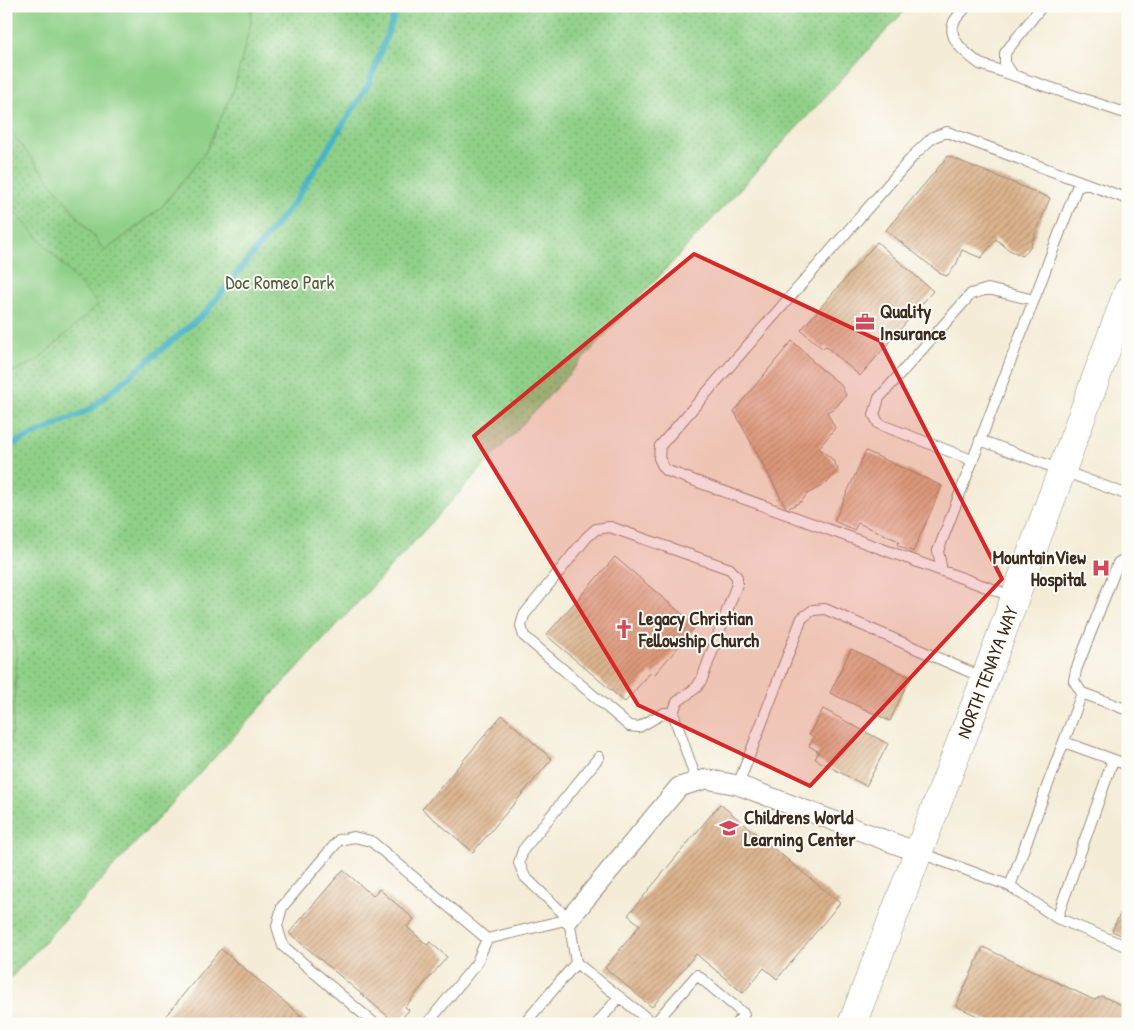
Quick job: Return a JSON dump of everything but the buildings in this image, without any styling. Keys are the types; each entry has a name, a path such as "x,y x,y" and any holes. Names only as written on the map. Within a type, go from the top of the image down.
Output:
{"main road":[{"name":"NORTH TENAYA WAY","path":"852,1024 985,678 1128,291"}],"street":[{"path":"569,920 680,788 706,780 738,785 917,852"}],"lane":[{"path":"967,6 954,21 952,29 953,38 971,58 980,64 1128,114"},
{"path":"1012,75 1005,63 1005,53 1042,6"},
{"path":"1015,597 665,470 659,458 660,446 908,161 933,137 947,132 1128,199"},
{"path":"942,571 938,551 972,460 1077,187 1089,184"},
{"path":"972,460 879,424 874,415 879,398 971,294 988,289 1034,300"},
{"path":"980,440 1128,495"},
{"path":"673,713 664,713 639,728 629,726 524,636 521,626 524,615 596,529 610,527 730,569 737,577 737,584 702,679 697,687 677,702 673,713 697,782"},
{"path":"1128,557 1118,563 1076,670 1074,681 1082,693 1128,710"},
{"path":"738,785 802,618 813,610 825,609 985,678"},
{"path":"1010,886 1082,693"},
{"path":"1064,742 1128,765"},
{"path":"599,757 523,850 519,863 526,877 569,920 576,963 654,1024 697,975 744,1014 736,1024"},
{"path":"1057,918 1113,760"},
{"path":"375,1024 283,946 277,926 282,907 339,840 354,837 371,841 488,939"},
{"path":"917,852 1010,886 1057,918 1128,948"},
{"path":"488,939 569,920"},
{"path":"427,1024 476,964 488,939"},
{"path":"524,1024 576,963"},
{"path":"596,1024 619,997"}],"highlighted area":[{"path":"694,254 880,341 1002,579 810,786 638,705 474,436"}],"green space":[{"name":"Doc Romeo Park","path":"6,6 909,6 6,983"},
{"path":"6,6 250,6 251,22 234,89 205,153 160,209 105,251 6,126"},
{"path":"6,202 98,304 37,361 6,374"},
{"path":"6,607 17,653 12,732 6,748"}],"waterway":[{"path":"6,447 89,410 206,312 295,201 369,83 398,6"}],"place":[{"name":"Quality Insurance","path":"865,322"},
{"name":"MountainView Hospital","path":"1101,568"},
{"name":"Legacy Christian Fellowship Church","path":"624,629"},
{"name":"Childrens World Learning Center","path":"729,828"}]}
